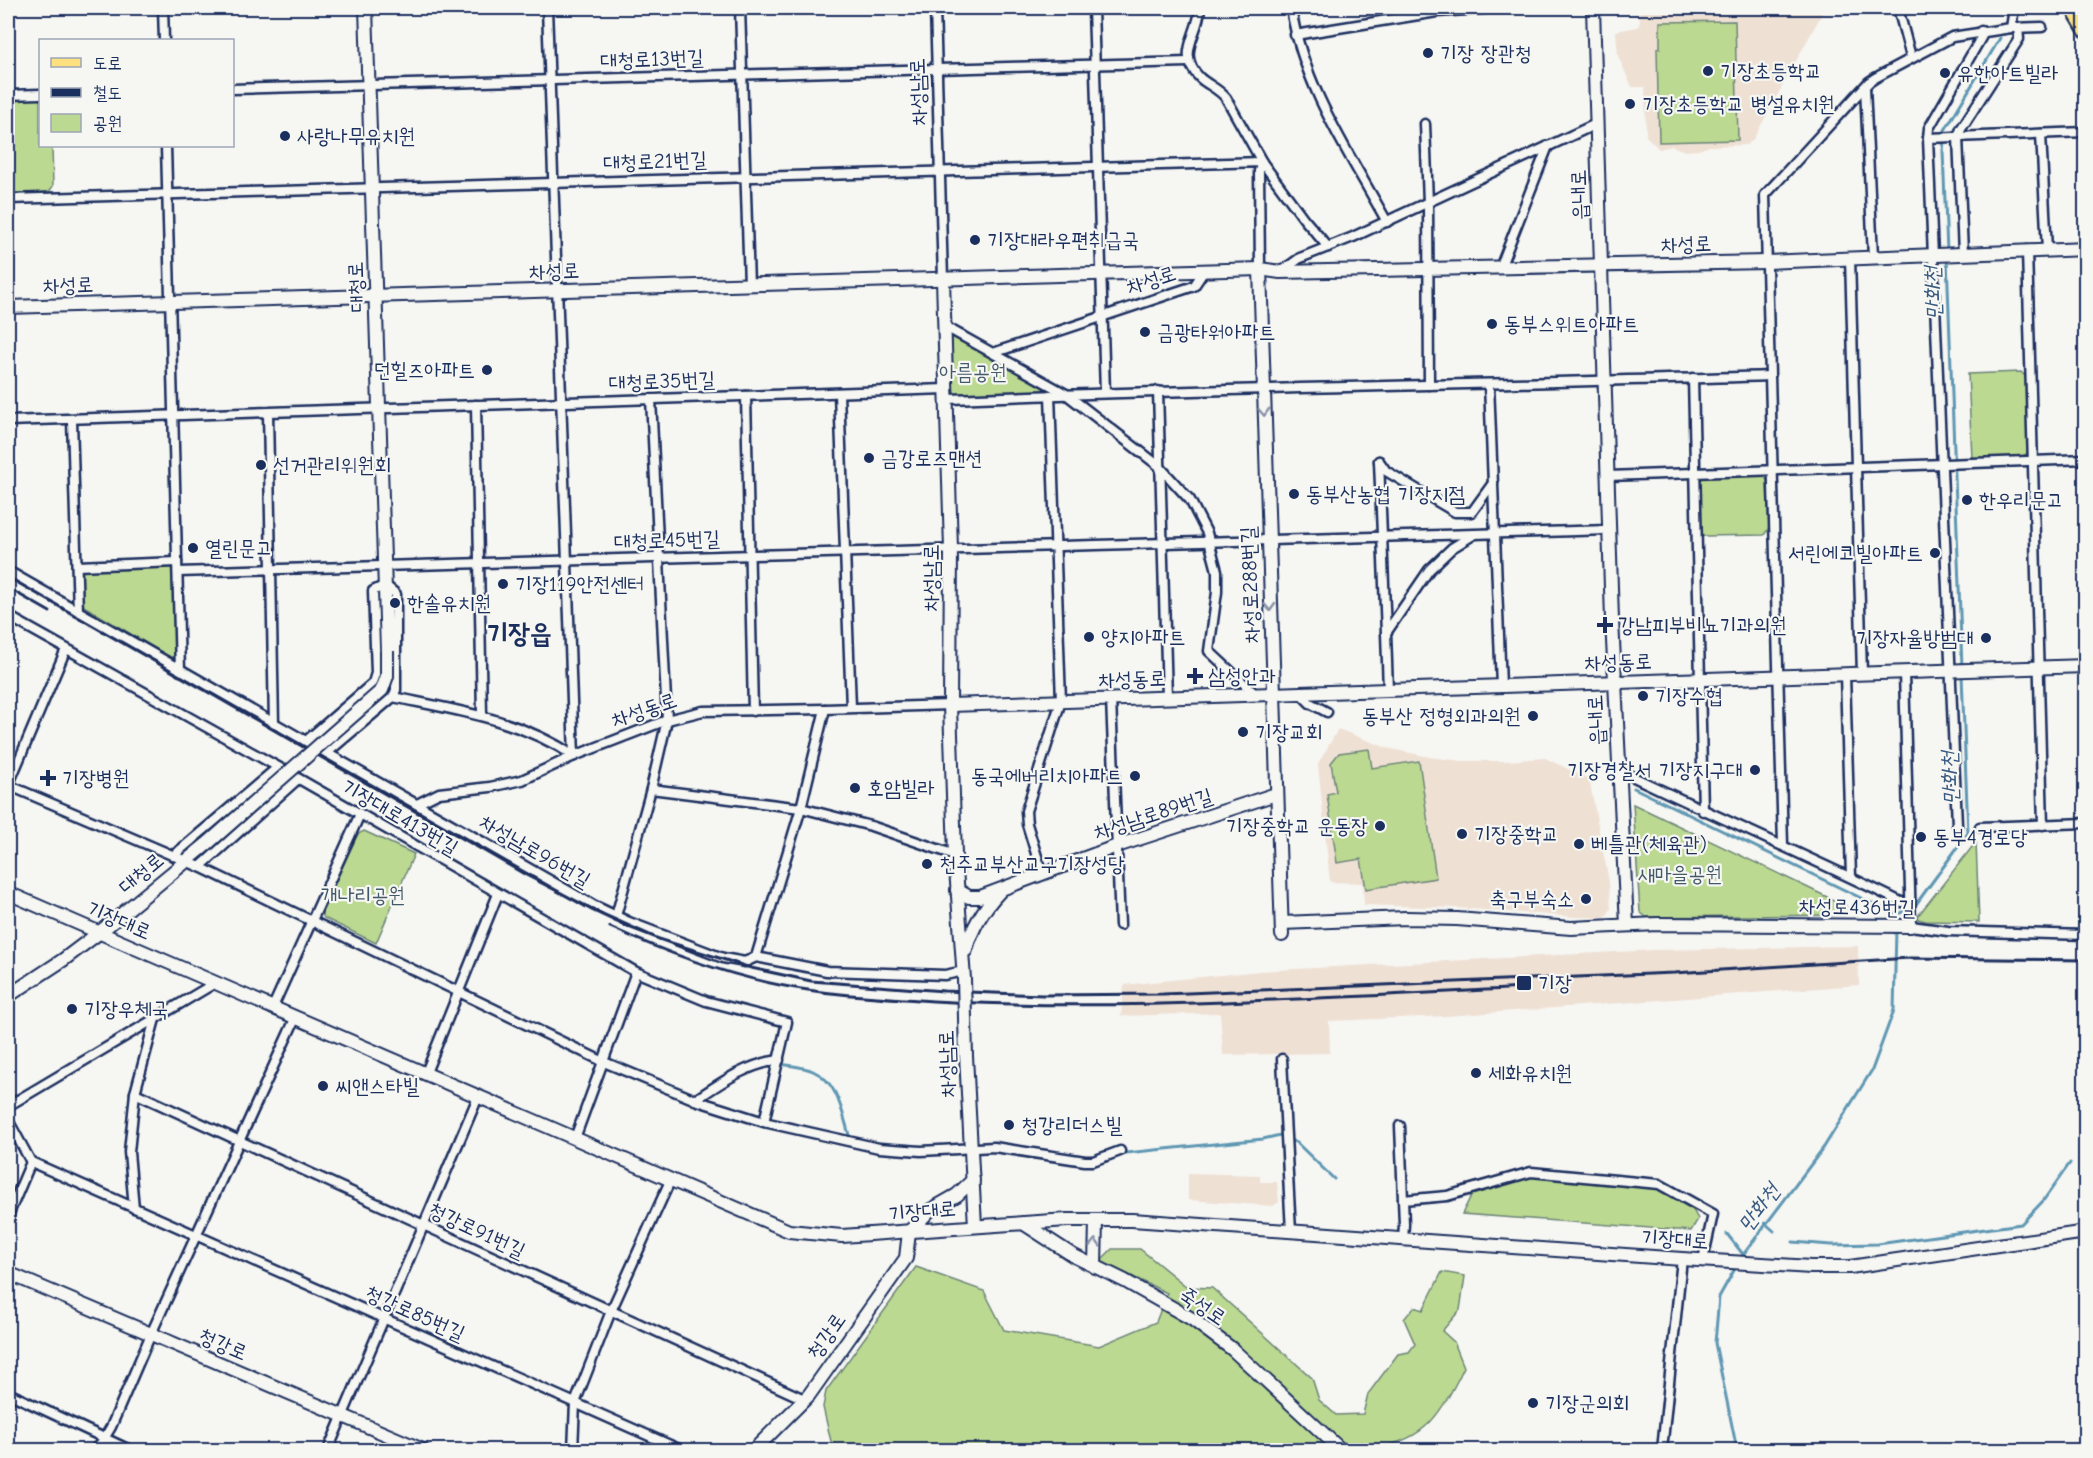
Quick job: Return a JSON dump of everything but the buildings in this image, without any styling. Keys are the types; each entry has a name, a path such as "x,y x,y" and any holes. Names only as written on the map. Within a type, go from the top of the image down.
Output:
{"main road":[{"name":"대청로","path":"8,996 63,960 100,932 207,844 382,690 387,676 387,651 366,8"},
{"name":"읍내로","path":"1593,8 1614,682 1627,925"},
{"path":"2073,8 2085,30"},
{"path":"1961,253 2085,249"},
{"name":"차성로","path":"8,307 170,300 556,291 1260,269 1280,272 1766,262 1961,253"},
{"name":"차성로288번길","path":"1260,269 1282,929"},
{"name":"차성남로","path":"943,279 951,549 950,705 955,855 964,971 975,1227"},
{"name":"차성동로","path":"950,705 2085,666"},
{"name":"차성남로89번길","path":"957,890 969,897 975,897 1117,846 1276,794"},
{"path":"964,971 967,945 974,926 1003,888"},
{"name":"기장대로","path":"8,893 789,1231 842,1236 1023,1223 1132,1220 1811,1267 1859,1266 2085,1232"},
{"name":"차성로436번길","path":"1282,929 1406,918 1457,919 1571,928 1627,925 1888,926 1909,923"},
{"path":"909,1232 929,1211 957,1195 972,1180"},
{"path":"1095,1267 1096,1220"},
{"name":"죽성로","path":"1023,1223 1065,1251 1125,1281 1192,1319 1232,1349 1341,1450"},
{"name":"청강로","path":"754,1450 804,1399 906,1258 909,1232"},
{"name":"청강로","path":"8,1273 423,1450"}],"street":[{"path":"163,8 164,39"},
{"path":"547,8 573,756"},
{"path":"740,8 749,285"},
{"name":"차성남로","path":"935,8 943,279"},
{"path":"1093,8 1102,274"},
{"path":"1200,8 1188,62 1200,78 1226,98 1262,162 1328,247"},
{"path":"1291,8 1295,35 1314,89 1387,222"},
{"path":"1295,35 1437,12 1497,8"},
{"path":"1898,8 1911,57"},
{"path":"1961,253 1954,137 2019,39 2014,27 2014,8"},
{"path":"1783,845 1765,195 1875,78 1952,37 2014,27 2042,27"},
{"path":"1957,825 1946,464 1932,138 1929,128 1982,36 1981,31"},
{"name":"대청로13번길","path":"234,89 1188,62"},
{"path":"1865,87 1873,257"},
{"path":"8,95 39,94"},
{"path":"1425,124 1429,385"},
{"path":"1280,272 1300,258 1387,222 1596,124"},
{"path":"1932,138 2085,132"},
{"path":"2041,134 2047,250"},
{"path":"1500,268 1548,146"},
{"path":"166,147 180,671"},
{"path":"1260,269 1258,171 1262,162"},
{"name":"대청로21번길","path":"8,199 1098,165 1262,162"},
{"path":"2027,250 2043,825"},
{"path":"1850,258 1862,674"},
{"name":"차성로","path":"1103,316 1194,286 1204,271"},
{"name":"차성로","path":"1102,274 1105,393"},
{"path":"993,353 1103,316"},
{"path":"944,326 1066,394 1159,466 1195,507 1210,542 1217,572 1218,583 1209,651 1255,694"},
{"path":"1605,381 1769,376"},
{"path":"1693,378 1703,811"},
{"name":"대청로35번길","path":"8,421 839,393 1050,395 1605,381"},
{"path":"1489,384 1501,686"},
{"path":"1158,391 1167,697"},
{"path":"839,393 851,707"},
{"path":"1042,873 1027,824 1026,811 1061,701 1050,395"},
{"path":"746,396 753,711"},
{"path":"616,916 651,789 667,720 651,399"},
{"path":"476,405 482,715"},
{"path":"268,413 274,724"},
{"path":"72,420 78,612"},
{"path":"1608,476 2085,459"},
{"path":"1388,690 1379,461 1386,471 1455,512 1472,512 1492,483"},
{"name":"대청로45번길","path":"384,566 1609,530"},
{"path":"1386,633 1413,591 1442,556 1475,534"},
{"path":"77,566 177,562"},
{"path":"178,572 384,566"},
{"name":"차성남로96번길","path":"8,571 180,671 616,916 723,958 745,962 756,957 826,971 945,975 964,971"},
{"path":"306,741 373,684 376,673 373,591 385,585 396,594 397,679 393,697 327,753"},
{"name":"기장대로413번길","path":"8,616 636,972 706,1001 787,1022 778,1060"},
{"path":"66,649 8,786 200,867 604,1062 695,1100 764,1122 879,1148 921,1151 971,1148 1010,1149 1085,1161 1120,1151"},
{"path":"1904,672 1909,923"},
{"path":"1845,674 1851,878"},
{"path":"1300,693 1310,703 1328,712"},
{"path":"393,697 482,715 551,741 573,756"},
{"path":"1111,699 1120,925"},
{"name":"차성동로","path":"417,804 439,793 490,787 522,780 573,756 667,720 703,711 950,705"},
{"path":"756,957 801,808 825,709"},
{"name":"대청로","path":"173,856 278,767"},
{"path":"1618,770 1901,902 1910,903"},
{"name":"대청로","path":"200,867 298,779"},
{"path":"651,789 801,808 871,826 955,855"},
{"path":"273,1009 360,814"},
{"path":"1980,827 2085,823"},
{"path":"425,1074 498,894"},
{"name":"차성로436번길","path":"1909,923 1948,931 2085,934"},
{"path":"575,1138 636,972"},
{"path":"8,1106 215,983"},
{"path":"134,1208 129,1152 135,1093 154,1019"},
{"path":"94,1450 103,1440 295,1019"},
{"path":"1282,1059 1291,1232"},
{"path":"695,1100 743,1070 778,1060 764,1122"},
{"name":"청강로91번길","path":"135,1093 804,1399"},
{"path":"328,1450 478,1097"},
{"path":"8,1120 31,1162 8,1216"},
{"path":"1400,1126 1403,1240"},
{"name":"청강로85번길","path":"31,1162 681,1450"},
{"path":"1403,1200 1448,1196 1531,1172 1659,1184 1713,1214 1705,1261"},
{"path":"573,1450 575,1403 611,1311 669,1181"},
{"path":"1662,1450 1682,1259"},
{"path":"8,1393 103,1440 130,1450"}],"shaded area":[{"name":"기장초등학교","path":"1639,8 1825,8 1754,138 1747,145 1709,146 1699,150 1685,151 1672,146 1659,149 1646,136 1645,87 1632,87 1618,56 1616,31 1638,27"},
{"name":"기장중학교","path":"1338,729 1387,748 1429,757 1462,761 1545,758 1589,779 1609,882 1611,909 1605,918 1457,908 1364,905 1363,883 1330,882 1318,764"},
{"path":"1858,946 1859,985 1447,1016 1329,1021 1330,1053 1223,1055 1220,1013 1121,1016 1124,985 1260,971 1654,950"},
{"path":"1188,1173 1260,1175 1260,1182 1277,1182 1279,1202 1273,1206 1188,1200"}],"green space":[{"path":"1735,21 1738,140 1659,142 1657,48 1660,48 1660,22"},
{"path":"39,99 39,147 52,147 53,186 49,192 8,194 8,100"},
{"name":"아름공원","path":"952,335 1048,391 956,394 953,391"},
{"path":"2021,372 2027,378 2030,451 2023,456 1972,458 1968,374"},
{"path":"1762,474 1767,480 1769,528 1764,535 1704,536 1700,531 1698,484 1704,476"},
{"path":"168,564 173,570 175,653 173,659 82,605 79,599 80,570"},
{"name":"기장중학교 운동장","path":"1369,749 1372,768 1419,761 1436,878 1366,889 1361,859 1337,863 1327,794 1336,792 1331,763 1339,753"},
{"name":"새마을공원","path":"1633,804 1846,906 1846,915 1646,917 1640,912"},
{"name":"개나리공원","path":"364,831 414,854 376,943 324,918 321,912 358,834"},
{"path":"1976,842 1979,922 1918,919 1917,917"},
{"path":"1531,1177 1658,1189 1693,1210 1698,1219 1691,1231 1462,1214 1472,1194"},
{"path":"1112,1249 1140,1249 1187,1287 1212,1288 1312,1378 1319,1400 1336,1415 1363,1414 1368,1394 1398,1354 1409,1352 1415,1344 1404,1319 1414,1307 1423,1310 1442,1272 1465,1276 1460,1310 1442,1331 1454,1342 1464,1367 1442,1407 1425,1427 1407,1439 1372,1450 833,1450 823,1407 826,1391 916,1267 984,1291 1004,1330 1099,1346 1156,1322 1167,1293 1100,1261"}],"waterway":[{"name":"만화천","path":"1947,252 1943,151 1945,130 2000,38"},
{"name":"만화천","path":"1947,258 1962,668"},
{"name":"만화천","path":"1896,924 1896,915 1914,907 1968,833 1962,675"},
{"path":"1634,788 1896,915"},
{"name":"만화천","path":"1740,1259 1824,1147 1872,1070 1894,1010 1896,930"},
{"path":"781,1064 813,1071 828,1082 838,1098 849,1135"},
{"path":"1126,1153 1263,1139 1280,1135 1297,1143 1334,1179"},
{"path":"2081,1147 2086,1139"},
{"path":"1793,1242 1831,1245 1878,1244 2021,1224 2043,1201 2070,1163"},
{"path":"1765,1223 1774,1231"},
{"path":"1727,1234 1742,1253"},
{"name":"만화천","path":"1737,1265 1719,1297 1715,1343 1737,1450"}],"railway":[{"path":"8,577 526,875 594,910 659,939 751,968 811,981 944,991 1043,995 1163,994 1674,973 1910,958 2086,960"},
{"path":"8,588 50,612"},
{"path":"610,927 707,966 782,986 844,995 945,1002 1025,1005 1145,1004 1522,988"}],"place":[{"name":"기장 장관청","path":"1428,53"},
{"name":"기장초등학교","path":"1708,71"},
{"name":"유한아트빌라","path":"1945,73"},
{"name":"기장초등학교 병설유치원","path":"1630,104"},
{"name":"사랑나무유치원","path":"285,136"},
{"name":"기장대라우편취급국","path":"975,240"},
{"name":"동부스위트아파트","path":"1492,324"},
{"name":"금광타워아파트","path":"1145,332"},
{"name":"던힐즈아파트","path":"487,370"},
{"name":"금강로즈맨션","path":"869,458"},
{"name":"선거관리위원회","path":"261,465"},
{"name":"동부산농협 기장지점","path":"1294,494"},
{"name":"한우리문고","path":"1967,500"},
{"name":"열린문고","path":"193,548"},
{"name":"서린에코빌아파트","path":"1935,553"},
{"name":"기장119안전센터","path":"503,584"},
{"name":"한솔유치원","path":"395,603"},
{"name":"강남피부비뇨기과의원","path":"1605,625"},
{"name":"양지아파트","path":"1089,637"},
{"name":"기장자율방범대","path":"1986,638"},
{"name":"삼성안과","path":"1195,676"},
{"name":"기장수협","path":"1643,696"},
{"name":"동부산 정형외과의원","path":"1533,716"},
{"name":"기장교회","path":"1243,732"},
{"name":"기장경찰서 기장지구대","path":"1755,770"},
{"name":"동국에버리치아파트","path":"1135,776"},
{"name":"기장병원","path":"48,778"},
{"name":"호암빌라","path":"855,788"},
{"name":"기장중학교 운동장","path":"1380,826"},
{"name":"기장중학교","path":"1462,834"},
{"name":"동부4경로당","path":"1921,837"},
{"name":"베틀관(체육관)","path":"1579,844"},
{"name":"천주교부산교구기장성당","path":"927,864"},
{"name":"축구부숙소","path":"1586,899"},
{"name":"기장","path":"1524,983"},
{"name":"기장우체국","path":"72,1009"},
{"name":"세화유치원","path":"1476,1073"},
{"name":"씨앤스타빌","path":"323,1086"},
{"name":"청강리더스빌","path":"1009,1125"},
{"name":"기장군의회","path":"1533,1403"}],"district":[{"name":"기장읍","path":"519,633"}]}
